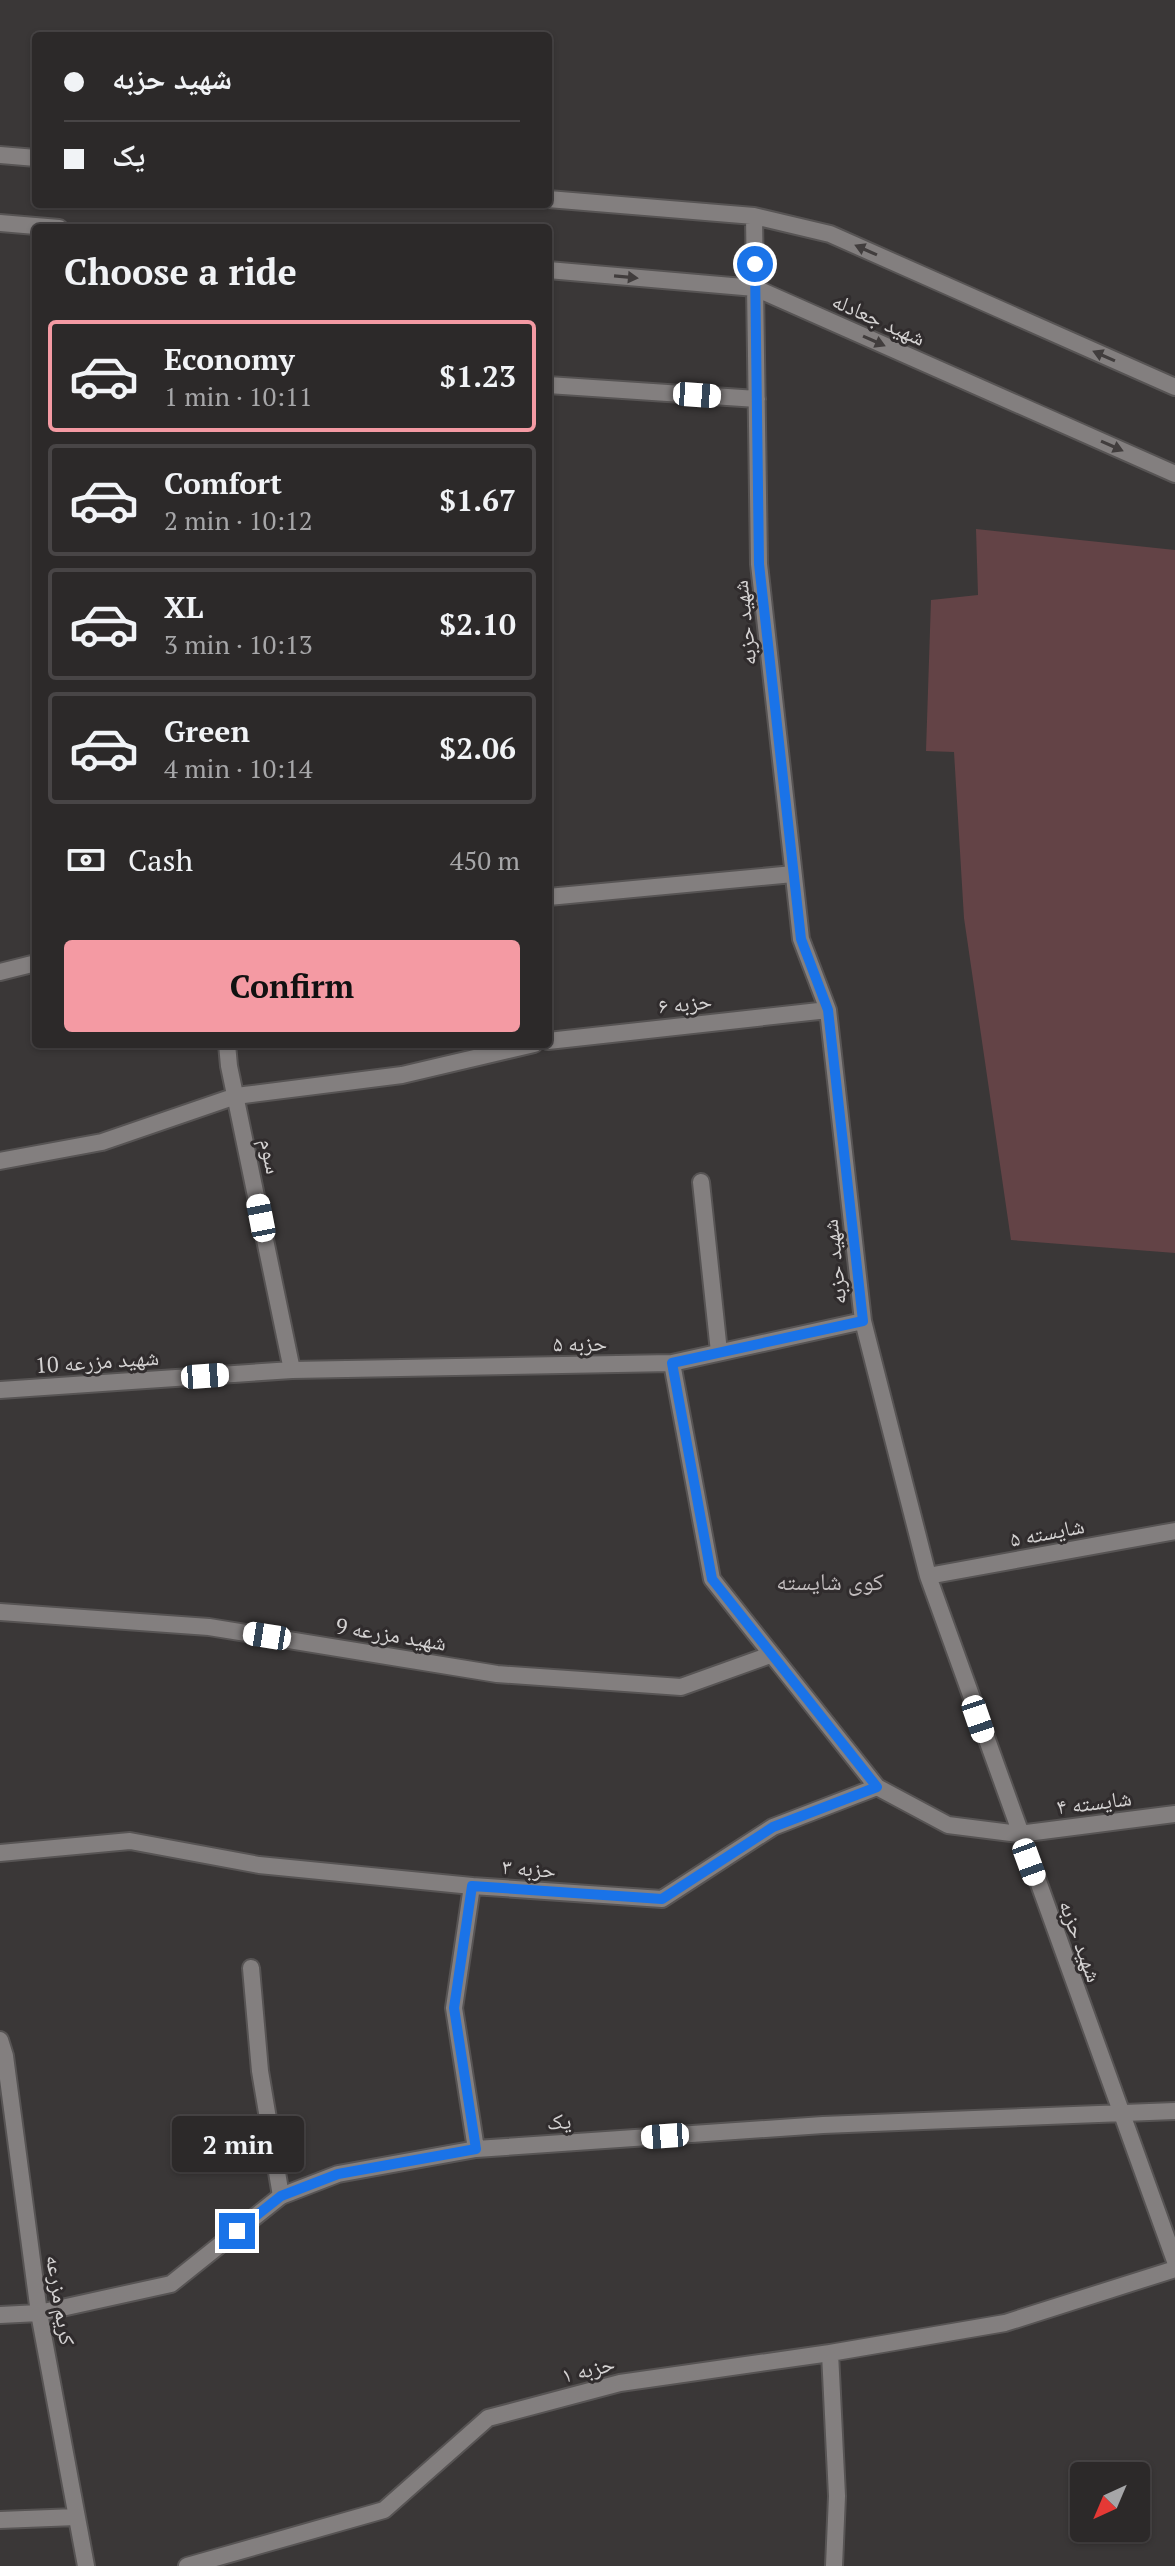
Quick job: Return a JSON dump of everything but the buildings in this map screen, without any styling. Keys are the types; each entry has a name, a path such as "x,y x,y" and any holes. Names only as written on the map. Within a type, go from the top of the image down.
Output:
{"street":[{"path":"0,155 32,158"},
{"path":"552,199 754,216 830,234 1175,387"},
{"name":"شهید حزبه","path":"754,216 759,564 801,939 828,1010 863,1321 928,1576 1175,2261"},
{"path":"0,223 32,226"},
{"name":"شهید جعادله","path":"552,270 755,288 1175,474"},
{"path":"552,385 757,399"},
{"path":"552,897 793,874"},
{"path":"0,972 32,964"},
{"name":"حزبه ۶","path":"552,1041 828,1010"},
{"name":"سوم","path":"228,1048 292,1370"},
{"path":"0,1161 102,1142 236,1096 402,1075 517,1048"},
{"path":"701,1182 719,1352"},
{"name":"حزبه ۵","path":"292,1370 672,1363 863,1321"},
{"path":"672,1363 712,1579 877,1787 948,1825 1019,1834"},
{"name":"شهید مزرعه 10","path":"0,1390 292,1370"},
{"name":"شایسته ۵","path":"928,1576 1175,1531"},
{"name":"شهید مزرعه 9","path":"0,1612 209,1627 497,1674 681,1687 770,1655"},
{"name":"حزبه ۳","path":"0,1853 130,1841 259,1865 472,1886 662,1899 773,1827 877,1787"},
{"name":"شایسته ۴","path":"1019,1834 1175,1814"},
{"path":"472,1886 454,2008 476,2149"},
{"path":"251,1968 260,2071 281,2196"},
{"name":"کریم مزرعه","path":"2,2051 39,2313 86,2566"},
{"name":"یک","path":"0,2315 39,2313 171,2284 281,2196 338,2174 476,2149 823,2125 1175,2111"},
{"name":"حزبه ۱","path":"187,2566 384,2510 488,2418 620,2383 830,2353 1005,2323 1175,2269"},
{"path":"830,2353 837,2496 834,2566"},
{"path":"0,2520 76,2517"}],"shaded area":[{"path":"976,529 1175,550 1175,1253 1011,1240 964,918 954,752 926,751 931,600 978,595"}],"district":[{"name":"کوی شایسته","path":"830,1582"}],"route":[{"path":"237,2231 281,2196 338,2174 476,2149 454,2008 472,1886 662,1899 773,1827 877,1787 712,1579 672,1363 863,1321 828,1010 801,939 759,564 755,264"}]}
